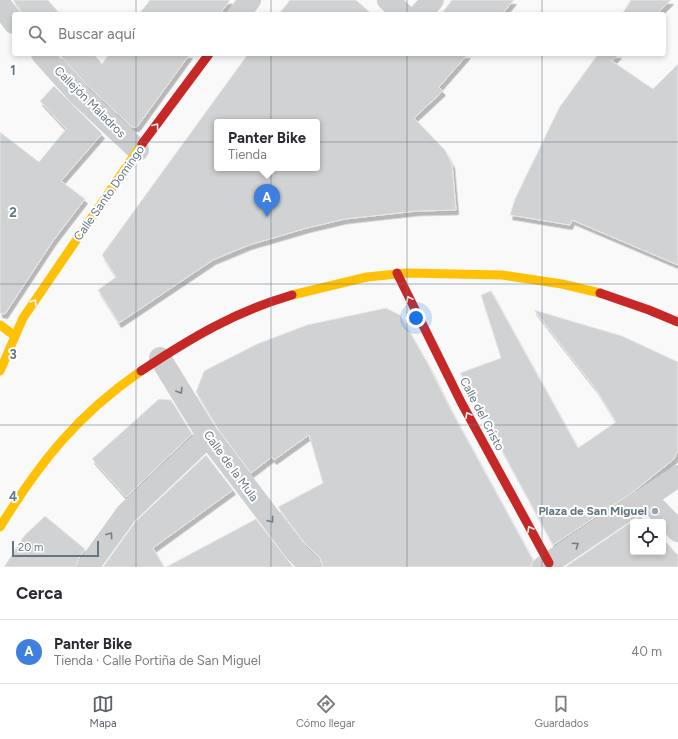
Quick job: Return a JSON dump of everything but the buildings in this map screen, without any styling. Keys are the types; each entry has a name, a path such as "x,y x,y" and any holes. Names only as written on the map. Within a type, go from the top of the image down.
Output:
{"main road":[{"name":"Calle Santo Domingo","path":"0,371 23,318 138,150 208,56"},
{"path":"0,528 30,478 68,432 94,406 124,382 217,323 280,297 397,273 480,272 540,279 582,288 638,305 678,322"},
{"name":"Calle del Cristo","path":"397,273 461,402 546,565"},
{"path":"0,325 15,336"}],"street":[{"path":"241,12 250,0"},
{"path":"388,0 401,12"},
{"path":"422,12 433,0"},
{"path":"0,4 12,20"},
{"name":"Callejón Maladros","path":"44,56 78,94 138,150"},
{"name":"Calle de la Mula","path":"160,358 208,436 296,552 311,567"},
{"path":"88,567 126,514 208,436"},
{"path":"546,565 678,476"},
{"path":"646,498 678,531"}],"traffic: slow":[{"path":"0,371 23,318 142,144"},
{"path":"292,295 367,277 407,273 502,275 562,284 600,293"},
{"path":"0,325 15,336"},
{"path":"0,527 30,481 62,441 98,405 141,371"}],"traffic: jam":[{"path":"142,144 208,56"},
{"path":"397,273 461,402 549,563"},
{"path":"600,293 678,322"},
{"path":"141,371 195,337 214,327 251,309 292,295"}],"place":[{"name":"Panter Bike","path":"267,217"},
{"name":"Plaza de San Miguel","path":"655,511"}]}
